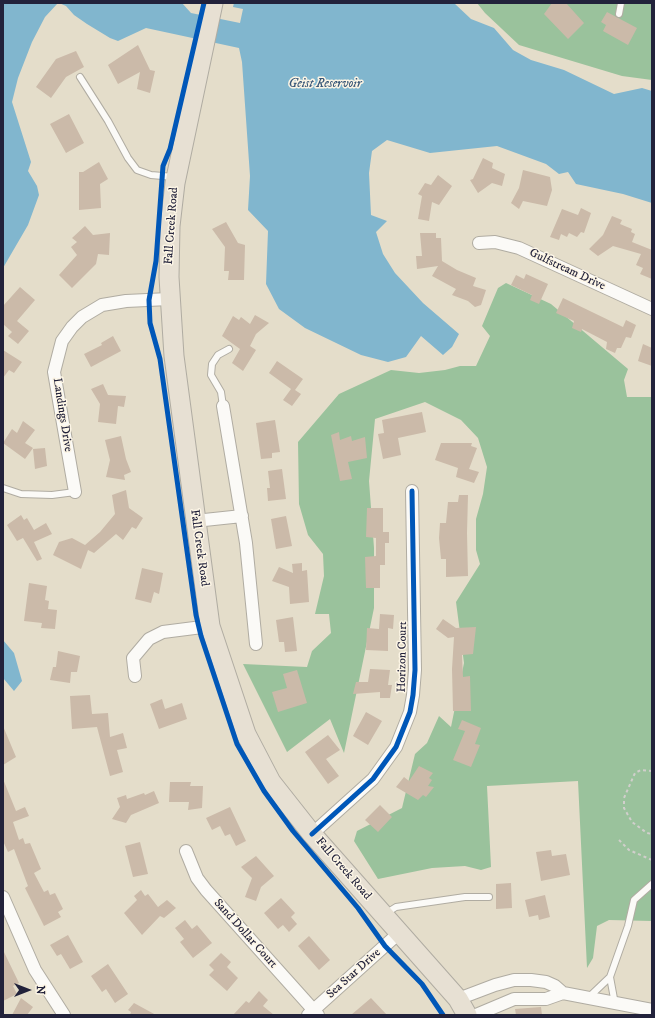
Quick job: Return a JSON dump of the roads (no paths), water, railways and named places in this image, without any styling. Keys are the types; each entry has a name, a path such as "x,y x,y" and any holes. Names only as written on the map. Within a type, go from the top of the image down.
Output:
{"main road":[{"name":"Fall Creek Road","path":"213,3 176,177 169,240 169,299 174,356 210,626 246,734 257,758 280,796 463,1007"}],"street":[{"name":"Gulfstream Drive","path":"479,243 495,242 519,248 652,309"},
{"name":"Landings Drive","path":"75,492 54,372 62,341 72,327 82,317 102,305 126,301 169,299"},
{"path":"224,406 246,543 256,644"},
{"name":"Horizon Court","path":"312,834 377,774 396,747 410,712 414,695 412,491"},
{"path":"195,521 242,516"},
{"path":"135,676 133,658 149,639 162,632 210,626"},
{"name":"Sand Dollar Court","path":"186,851 196,878 313,1013"},
{"path":"3,897 35,970 64,1015"},
{"name":"Sea Star Drive","path":"313,1013 399,934"},
{"path":"463,1007 495,985 514,980 531,980 546,982 555,986 563,993 652,1010"},
{"path":"476,1015 514,999 546,999 563,993"}],"lane":[{"path":"619,14 621,3"},
{"path":"80,77 108,121 128,158 137,170 151,175 176,177"},
{"path":"224,406 221,392 211,375 212,364 218,355 230,349"},
{"path":"3,488 21,494 52,495 75,492"},
{"path":"588,998 610,977 628,926 634,900 652,884"},
{"path":"383,916 396,907 465,897 489,897"},
{"path":"610,977 615,1004"}],"water":[{"path":"3,3 58,3 45,17 32,42 18,78 12,102 31,162 28,171 37,186 39,195 28,225 3,268"},
{"name":"Geist Reservoir","path":"59,3 182,3 191,13 240,23 243,9 233,7 234,3 454,3 471,19 494,28 513,50 531,60 564,70 614,94 642,88 652,91 652,203 623,194 576,184 568,172 559,174 546,164 497,146 430,153 387,140 372,151 369,173 371,215 387,221 376,232 383,254 395,273 423,303 459,334 452,347 443,355 421,336 406,357 388,362 361,355 305,328 279,309 266,284 268,231 248,210 250,176 242,62 239,48 146,28 118,41 110,38 87,24 74,15 66,6"},
{"path":"3,640 14,653 22,681 14,691 3,678"}]}
